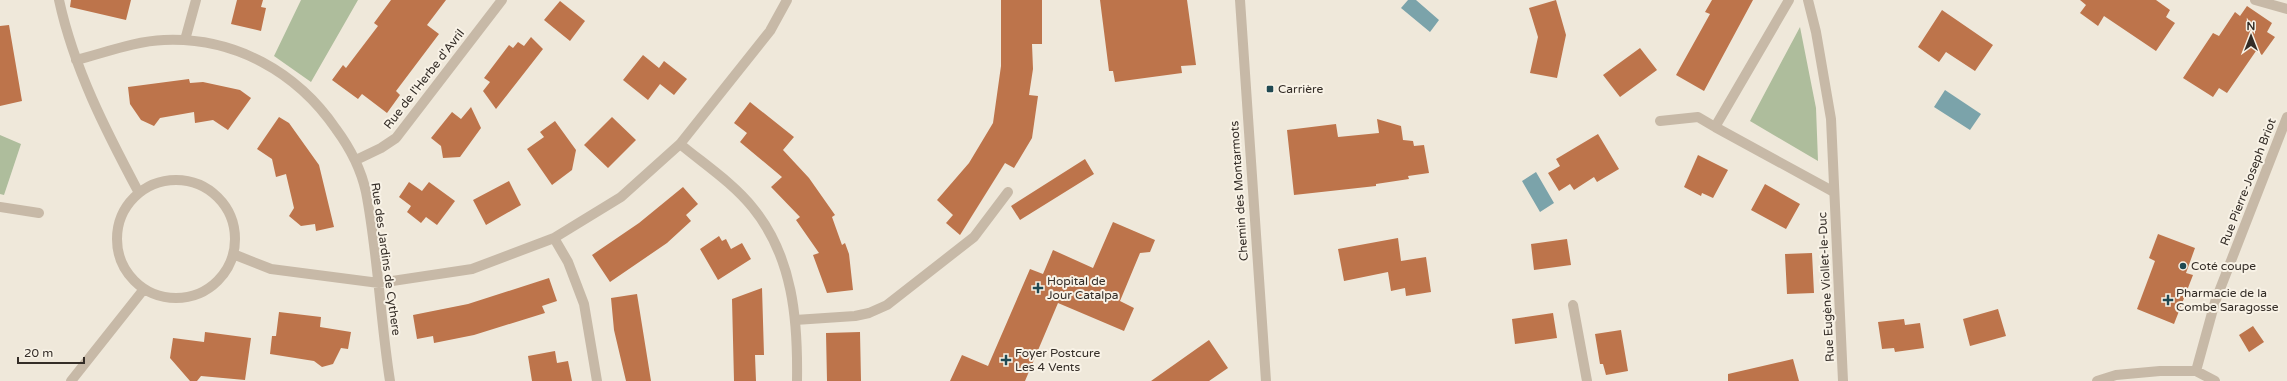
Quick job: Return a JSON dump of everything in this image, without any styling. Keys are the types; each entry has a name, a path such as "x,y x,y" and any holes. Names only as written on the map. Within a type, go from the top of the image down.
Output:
{"street":[{"path":"59,0 76,60 99,119 139,193"},
{"path":"185,40 196,0"},
{"name":"Rue de l'Herbe d'Avril","path":"356,160 381,148 396,138 502,0"},
{"path":"234,254 271,269 379,283 472,269 554,238 621,197 680,144 770,31 787,0"},
{"name":"Chemin des Montarmots","path":"1240,0 1266,381"},
{"path":"1715,127 1789,0"},
{"name":"Rue Eugène Viollet-le-Duc","path":"1808,0 1816,32 1831,120 1844,381"},
{"path":"2255,0 2287,9"},
{"name":"Rue des Jardins de Cythere","path":"76,60 147,42 162,40 185,40 219,46 252,56 287,76 320,106 356,160 366,191 379,283 390,381"},
{"path":"1660,121 1698,117 1834,192"},
{"name":"Rue Pierre-Joseph Briot","path":"2196,371 2215,302 2287,117"},
{"path":"680,144 752,207 774,238 787,273 795,320 797,381"},
{"path":"175,180 195,183 212,192 224,205 232,220 235,237 234,254 222,276 214,285 198,294 180,298 161,297 144,289 130,277 121,261 117,242 119,224 126,207 139,193 156,183 175,180"},
{"path":"795,320 855,316 869,313 887,305 974,237 1008,192"},
{"path":"0,207 39,213"},
{"path":"554,238 568,262 584,304 597,381"},
{"path":"71,381 144,289"},
{"path":"1573,305 1587,381"},
{"path":"2097,381 2116,375 2145,372 2196,371 2215,381"}],"green space":[{"path":"301,0 358,0 311,82 274,56"},
{"path":"1800,27 1816,108 1818,161 1750,121"},
{"path":"0,135 21,144 4,195 0,194"}],"water":[{"path":"1408,0 1416,0 1439,20 1430,32 1401,8"},
{"path":"1945,90 1981,114 1970,130 1934,107"},
{"path":"1536,172 1554,203 1540,212 1522,181"}],"building":[{"path":"71,0 131,0 126,20 70,7"},
{"path":"237,0 263,0 261,7 266,8 261,31 231,24"},
{"path":"391,0 446,0 427,25 439,34 396,91 400,95 387,113 362,94 358,99 332,80 343,65 346,68 378,26 374,23"},
{"path":"1001,0 1042,0 1042,44 1032,44 1033,69 1029,95 1038,96 1032,138 1014,168 1005,163 960,235 946,223 953,215 937,200 969,163 993,123 1001,66"},
{"path":"1100,0 1187,0 1196,65 1181,66 1182,73 1115,82 1113,71 1109,71"},
{"path":"1556,0 1566,35 1557,78 1530,73 1538,37 1529,8"},
{"path":"1712,0 1753,0 1704,91 1676,75 1710,14 1705,12"},
{"path":"2080,0 2156,0 2170,10 2166,17 2175,23 2156,51 2104,16 2098,26 2080,13 2086,5"},
{"path":"560,1 585,21 570,41 544,20"},
{"path":"2247,6 2272,23 2267,32 2275,37 2262,55 2256,51 2227,93 2219,88 2213,97 2183,78 2213,33 2219,36 2235,12 2240,16"},
{"path":"1942,10 1993,45 1975,71 1946,52 1939,62 1918,47"},
{"path":"9,25 22,101 0,106 0,26"},
{"path":"531,37 543,49 496,109 483,91 490,82 484,78 509,45 513,48 518,42 524,46"},
{"path":"1640,48 1657,70 1620,97 1603,75"},
{"path":"643,55 659,68 664,61 687,79 674,95 660,84 648,100 623,80"},
{"path":"189,79 190,83 203,82 240,90 251,98 228,130 213,120 195,123 194,112 160,118 154,126 141,120 130,104 128,87"},
{"path":"750,102 794,137 783,150 809,178 835,215 832,217 842,245 845,243 849,254 853,290 827,293 813,255 819,253 796,220 800,217 771,187 782,177 740,142 747,133 734,123"},
{"path":"471,107 481,128 460,157 443,158 441,146 431,138 452,112 461,119"},
{"path":"279,117 289,123 319,165 334,227 316,231 315,224 301,226 289,216 294,208 286,174 276,177 272,159 257,149"},
{"path":"612,117 636,140 608,168 584,145"},
{"path":"1377,119 1401,126 1403,140 1413,141 1414,146 1424,145 1429,173 1408,176 1409,179 1376,184 1376,186 1294,195 1287,130 1336,124 1338,137 1379,133"},
{"path":"555,121 576,150 572,170 552,185 527,149 544,137 540,132"},
{"path":"1598,134 1619,169 1597,182 1594,177 1574,190 1570,184 1559,191 1548,173 1560,166 1556,159"},
{"path":"1698,155 1728,170 1713,198 1702,193 1701,196 1684,187"},
{"path":"1085,159 1094,174 1020,220 1011,206"},
{"path":"509,181 521,205 486,225 473,200"},
{"path":"409,182 422,191 429,182 455,201 437,225 426,217 421,223 407,212 411,206 399,197"},
{"path":"1765,184 1800,204 1786,229 1751,210"},
{"path":"683,187 698,204 686,215 691,221 667,243 610,282 592,255 639,223"},
{"path":"1113,222 1155,240 1150,252 1140,253 1120,301 1134,308 1124,331 1058,303 1025,381 950,381 962,355 988,366 1030,269 1043,274 1053,250 1093,268"},
{"path":"2158,234 2195,248 2186,273 2193,275 2174,324 2137,309 2155,261 2149,258"},
{"path":"719,236 722,241 726,239 731,249 742,243 751,259 718,280 700,249"},
{"path":"1398,238 1401,261 1426,257 1431,292 1406,296 1405,288 1391,291 1388,272 1344,281 1338,249"},
{"path":"1567,239 1571,265 1534,270 1531,244"},
{"path":"1812,253 1814,293 1787,294 1785,254"},
{"path":"549,278 557,301 542,306 545,313 474,335 434,343 433,336 417,339 413,315 468,304"},
{"path":"762,288 764,355 755,355 756,381 734,381 732,299"},
{"path":"637,294 651,381 626,381 614,330 611,298"},
{"path":"1998,309 2006,336 1970,346 1963,319"},
{"path":"279,312 321,317 320,327 351,332 348,349 341,348 333,364 322,367 314,361 270,354 272,336 276,336"},
{"path":"1553,313 1557,338 1515,344 1512,319"},
{"path":"1904,319 1905,325 1920,323 1924,348 1895,352 1894,348 1882,349 1878,322"},
{"path":"2253,326 2264,342 2249,352 2239,335"},
{"path":"1621,330 1628,371 1606,375 1603,364 1600,364 1595,334"},
{"path":"205,332 251,338 245,380 201,376 197,381 190,381 170,358 173,338 204,342"},
{"path":"860,332 861,381 827,381 826,333"},
{"path":"1209,340 1228,368 1209,381 1151,381"},
{"path":"555,351 557,363 568,361 572,381 532,381 528,356"},
{"path":"1793,359 1799,381 1728,381 1728,374"}],"place":[{"name":"Carrière","path":"1270,89"},
{"name":"Coté coupe","path":"2183,266"},
{"name":"Hopital de Jour Catalpa","path":"1038,288"},
{"name":"Pharmacie de la Combe Saragosse","path":"2168,300"},
{"name":"Foyer Postcure Les 4 Vents","path":"1006,360"}]}
